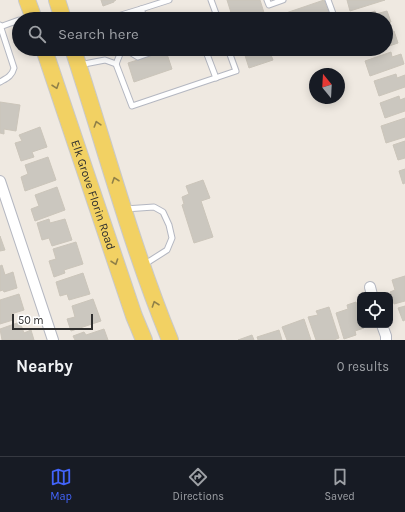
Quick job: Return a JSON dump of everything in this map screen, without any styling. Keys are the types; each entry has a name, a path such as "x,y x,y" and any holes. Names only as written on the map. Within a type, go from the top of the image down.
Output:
{"main road":[{"path":"26,12 27,0"},
{"path":"57,0 61,12"},
{"name":"Elk Grove Florin Road","path":"46,56 127,296 144,340"},
{"name":"Elk Grove Florin Road","path":"75,56 142,266 170,340"}],"street":[{"path":"0,182 53,340"},
{"path":"383,328 386,340"}],"lane":[{"path":"131,12 169,0"},
{"path":"211,0 216,12"},
{"path":"267,0 269,5 283,0"},
{"path":"328,0 332,12"},
{"path":"0,82 8,78 13,72 14,68 0,26 12,22"},
{"path":"119,56 116,64 132,106 236,71 231,56"},
{"path":"208,56 216,78"},
{"path":"78,65 105,60 116,64"},
{"path":"124,209 154,207 163,212 168,224 172,238 167,250 142,266"}],"building":[{"path":"101,0 116,0 103,6"},
{"path":"227,0 260,0 264,12 231,12"},
{"path":"324,0 328,12 289,12"},
{"path":"347,0 385,0 350,11"},
{"path":"393,31 398,43 393,45"},
{"path":"401,54 404,64 370,76 365,61 379,56 392,57"},
{"path":"150,56 168,56 172,69 134,82 128,63"},
{"path":"245,56 271,56 273,60 249,68"},
{"path":"396,74 397,78 405,75 405,87 379,96 374,81"},
{"path":"399,96 400,100 405,98 405,111 385,118 380,103"},
{"path":"0,102 20,105 16,131 4,129 4,134 0,133"},
{"path":"405,118 405,137 386,143 381,126"},
{"path":"40,127 47,147 32,152 34,157 21,161 15,143 22,141 19,135"},
{"path":"405,141 405,158 398,160 393,145"},
{"path":"48,157 56,180 25,191 21,177 28,174 25,165"},
{"path":"405,169 405,183 403,184 399,171"},
{"path":"203,180 210,198 201,201 213,237 194,243 182,205 184,204 182,197 189,194 186,186"},
{"path":"57,187 65,210 35,221 31,209 39,206 35,195"},
{"path":"49,219 50,223 65,219 72,240 52,246 49,238 42,240 37,223"},
{"path":"0,236 5,250 0,251"},
{"path":"76,242 83,264 64,270 65,273 54,277 49,261 56,259 53,249"},
{"path":"2,265 5,275 13,272 17,288 4,292 3,290 0,291 0,266"},
{"path":"83,273 90,294 69,300 67,294 60,296 56,282"},
{"path":"405,276 405,301 394,304 393,292 390,292 395,290 392,280"},
{"path":"19,294 24,310 11,314 13,320 0,324 0,300"},
{"path":"93,299 101,321 71,331 67,319 75,317 72,306"},
{"path":"356,302 357,328 364,328 355,331 356,335 344,339 336,313 348,309 347,305"},
{"path":"405,306 405,320 403,321 398,308"},
{"path":"329,307 339,338 334,340 316,340 308,317 318,315 316,311"},
{"path":"304,319 311,340 287,340 282,327"},
{"path":"20,322 24,333 31,330 34,340 2,340 0,329"},
{"path":"104,329 108,340 75,340 73,336 84,332 86,335"},
{"path":"279,330 282,340 258,340 257,337"},
{"path":"252,335 254,340 238,340"}]}
